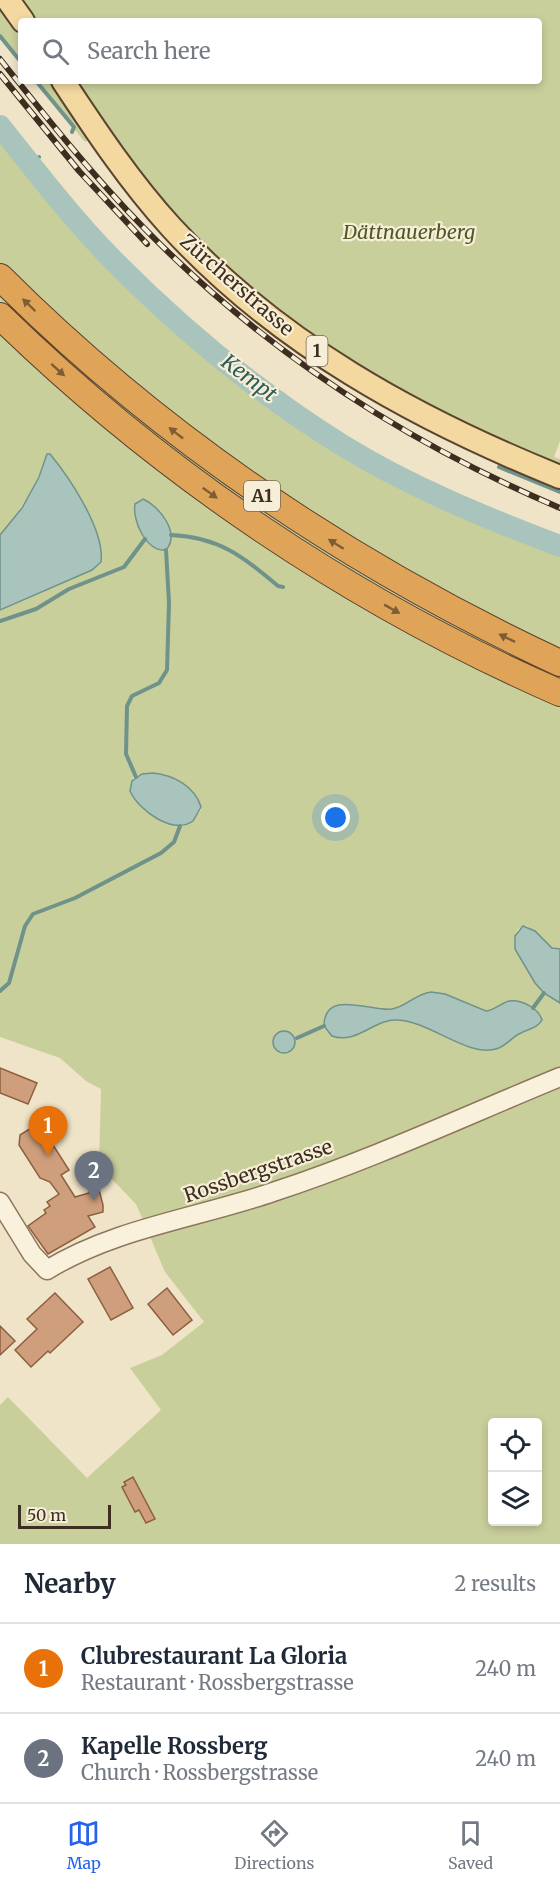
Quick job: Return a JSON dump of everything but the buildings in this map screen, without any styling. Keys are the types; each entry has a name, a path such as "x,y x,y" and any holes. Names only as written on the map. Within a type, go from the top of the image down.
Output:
{"highway":[{"name":"A1","path":"0,277 135,400 260,495 334,543 411,588 560,663"},
{"name":"A1","path":"0,316 118,422 245,518 310,561 397,612 477,654 560,693"}],"main road":[{"path":"8,0 20,18"},
{"name":"Zürcherstrasse","path":"65,84 118,163 171,227 219,274 270,317 352,375 409,409 469,440 560,477"}],"street":[{"name":"Rossbergstrasse","path":"0,1202 34,1258 47,1270 105,1241 229,1207 283,1189 560,1077"}],"green space":[{"name":"Dättnauerberg","path":"0,0 560,0 560,441 554,457 560,459 560,477 500,453 257,307 97,134 85,142 37,84 542,84 542,18 18,18 18,60 0,37"},
{"path":"0,116 111,248 190,324 290,397 329,444 389,478 483,522 560,552 560,949 552,948 527,926 518,929 515,944 540,986 560,1003 560,1544 0,1544 0,1405 8,1397 87,1478 161,1410 130,1368 162,1355 204,1322 165,1272 136,1204 99,1166 101,1089 86,1081 60,1058 0,1037 0,610 92,570 101,553 81,500 67,476 50,454 47,454 28,497 0,535","holes":["143,499 155,507 163,518 169,539 169,546 165,550 153,547 144,537 138,524 134,511 138,501","153,773 184,784 196,795 201,810 190,823 181,826 164,821 147,810 134,797 130,791 133,778","431,992 444,994 486,1011 523,1003 537,1011 542,1020 537,1026 515,1036 502,1047 485,1050 460,1044 421,1026 396,1020 345,1038 325,1029 324,1019 331,1010 339,1006 347,1004 392,1009"]}],"water":[{"path":"47,454 50,454 76,490 92,520 101,549 101,562 92,570 0,610 0,535 22,508 39,477"},
{"path":"143,499 161,514 170,528 170,543 166,550 152,546 138,526 135,504"},
{"path":"153,773 175,779 194,793 201,807 193,821 185,825 167,823 157,819 134,799 130,791 132,781 142,774"},
{"path":"523,926 535,931 552,948 560,949 560,1003 544,993 535,983 515,949 515,936"},
{"path":"431,992 445,994 486,1011 509,1001 524,1003 534,1009 542,1020 502,1046 485,1050 460,1044 422,1026 398,1020 390,1020 350,1037 341,1038 332,1036 324,1026 326,1014 332,1008 340,1005 392,1009"},
{"path":"280,1031 288,1031 295,1038 295,1046 288,1053 280,1053 273,1046 273,1038"}],"waterway":[{"path":"0,36 18,58"},
{"path":"38,84 74,127 72,132"},
{"name":"Kempt","path":"0,126 68,210 137,284 192,334 280,404 342,445 394,475 476,513 560,546"},
{"path":"31,165 39,157"},
{"path":"499,467 560,492"},
{"path":"171,535 203,540 229,550 278,586 283,587"},
{"path":"0,621 36,609 69,589 124,567 145,539"},
{"path":"136,777 126,754 127,706 132,696 159,683 167,670 169,603 166,550"},
{"path":"0,991 9,983 25,926 33,914 75,898 161,853 174,842 180,826"},
{"path":"533,1008 544,993"},
{"path":"297,1038 324,1026"}],"railway":[{"path":"0,59 18,81"},
{"path":"0,74 79,171 147,244"},
{"path":"20,84 125,208 190,272 237,314 338,389 392,423 446,454 560,508"}],"place":[{"name":"Clubrestaurant La Gloria","path":"48,1156"},
{"name":"Kapelle Rossberg","path":"94,1201"}]}
